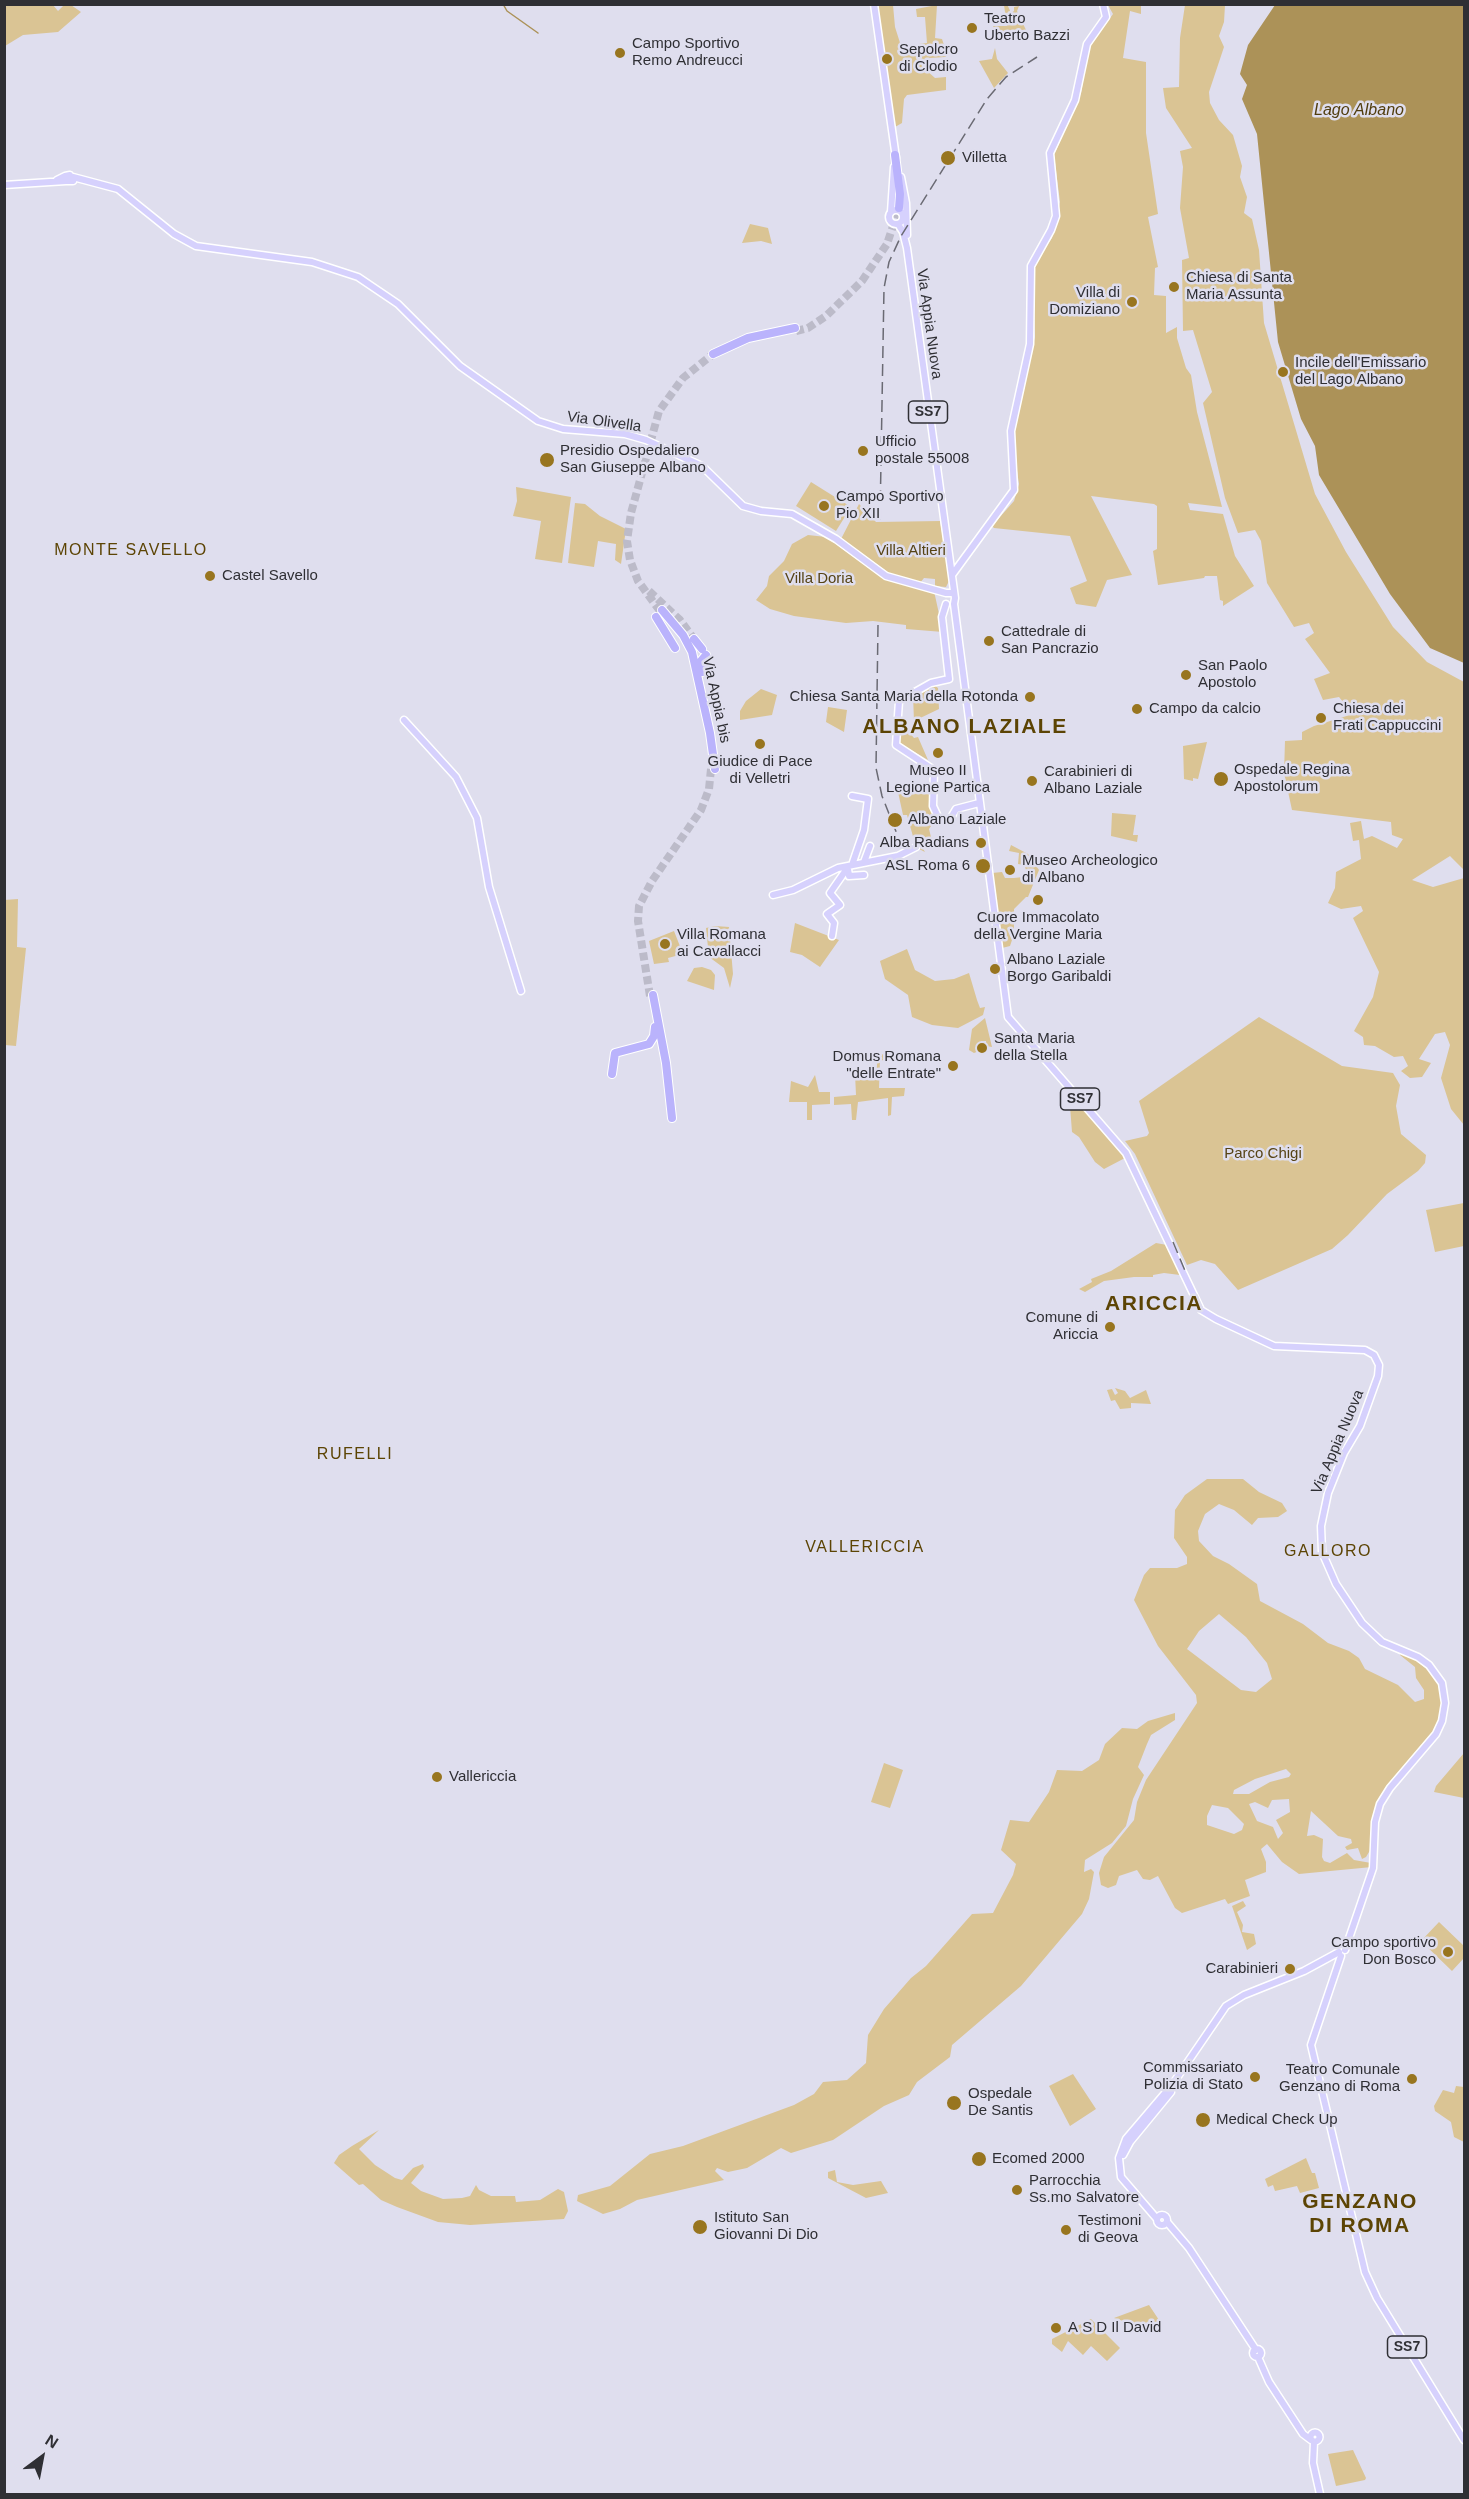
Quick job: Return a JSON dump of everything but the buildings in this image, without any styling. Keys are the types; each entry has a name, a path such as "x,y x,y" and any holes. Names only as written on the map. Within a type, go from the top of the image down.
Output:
{"highway":[{"path":"895,155 899,213"},
{"path":"714,355 725,349 795,329"},
{"name":"Via Appia bis","path":"675,648 659,612 688,641 706,712 713,769"},
{"path":"688,641 704,652 701,663 706,712"},
{"name":"Via Appia bis","path":"688,641 709,733"},
{"path":"612,1074 615,1053 648,1044 655,1030 652,996 666,1063 672,1118"}],"main road":[{"name":"Via Appia Nuova","path":"874,4 895,155 899,213 907,248 952,578"},
{"path":"979,803 956,809 949,821 939,819 934,810 935,775 932,767 896,745 899,701 922,688 949,679 942,617 950,604 949,593 952,578 959,565 1011,497 1016,485 1011,431 1030,344 1030,266 1051,230 1056,216 1050,153 1075,100 1085,47 1106,17 1103,4"},
{"name":"Via Appia Nuova","path":"895,155 904,192 899,213 890,221 898,224 903,232 907,248"},
{"name":"Via Olivella","path":"4,185 71,179 103,183 120,190 172,233 190,243 234,253 312,262 358,277 395,301 460,366 538,421 563,429 625,434 646,440 702,466 743,506 761,512 792,514 836,539 886,576 949,593"},
{"path":"898,224 904,192"},
{"path":"949,593 950,604"},
{"name":"SS7","path":"950,604 979,803"},
{"path":"404,720 457,778 476,817 489,887 521,991"},
{"path":"832,936 834,923 827,914 840,905 830,893 848,867 864,831 868,799 852,796"},
{"name":"Via Appia Nuova","path":"979,803 1005,1006 1012,1023 1121,1146 1135,1170 1201,1310 1261,1340 1282,1347 1367,1350 1378,1362 1378,1376 1360,1426 1338,1465 1326,1497 1321,1526 1323,1557 1339,1589 1363,1624 1382,1642 1428,1663 1441,1681 1445,1701 1437,1732 1380,1804 1375,1822 1375,1861 1340,1955"},
{"path":"864,862 870,846"},
{"path":"773,895 793,890 822,874 864,862 898,856 916,847"},
{"path":"848,867 849,876 864,875"},
{"path":"1320,2494 1313,2463 1312,2440 1271,2380 1257,2353 1189,2248 1165,2223 1167,2217 1159,2217 1123,2181 1119,2164 1120,2152 1126,2139 1204,2043 1220,2013 1232,2002 1340,1955"},
{"name":"SS7","path":"1340,1955 1312,2037 1315,2064 1365,2272 1376,2296 1464,2440"}],"green space":[{"path":"5,4 53,5 58,11 64,5 71,5 81,12 58,32 23,35 5,46"},
{"path":"1007,4 1011,13 1014,7 1019,6 1017,11 1026,30 1023,33 1012,33 999,37 993,26 1007,26 1004,5"},
{"path":"877,5 893,5 895,27 901,46 927,43 925,17 917,17 916,9 937,5 935,38 942,39 945,48 946,57 930,58 925,63 926,70 935,78 946,77 946,90 907,95 904,99 902,123 895,127"},
{"path":"1108,5 1141,5 1141,14 1130,11 1123,58 1146,62 1146,133 1158,214 1148,217 1158,267 1155,268 1154,295 1166,296 1166,333 1177,327 1177,338 1186,368 1191,375 1197,412 1222,507 1188,503 1190,510 1223,514 1235,556 1254,586 1223,606 1217,576 1205,576 1158,585 1153,551 1157,549 1157,506 1154,504 1091,496 1132,575 1107,580 1096,607 1076,604 1070,588 1087,581 1070,536 992,526 1014,501 1019,484 1013,444 1017,410 1035,337 1032,266 1052,238 1060,202 1054,155 1081,93 1089,47 1113,14"},
{"path":"1185,5 1225,5 1224,22 1219,36 1224,47 1209,92 1210,103 1219,120 1233,135 1242,166 1240,177 1247,197 1244,213 1252,219 1259,250 1264,323 1315,494 1346,552 1393,627 1427,662 1464,682 1464,870 1450,856 1412,880 1433,887 1464,878 1464,1125 1451,1109 1441,1078 1450,1045 1445,1032 1435,1034 1419,1059 1431,1063 1422,1077 1410,1078 1401,1071 1408,1066 1403,1056 1394,1057 1375,1046 1364,1045 1363,1037 1354,1031 1373,997 1379,972 1353,918 1363,911 1361,906 1341,909 1328,903 1335,888 1336,872 1361,859 1359,840 1353,841 1350,823 1361,821 1364,839 1372,836 1397,848 1403,839 1392,835 1391,822 1292,810 1284,773 1285,741 1302,740 1302,732 1353,714 1339,697 1323,700 1314,679 1330,673 1305,639 1314,633 1309,623 1294,627 1267,583 1261,541 1255,530 1238,533 1225,498 1203,403 1212,392 1193,330 1183,331 1182,260 1189,258 1180,208 1183,167 1180,151 1192,148 1166,108 1163,88 1179,87 1180,38"},
{"path":"995,48 997,59 1008,73 994,88 979,61 992,59"},
{"path":"750,224 768,228 772,244 761,241 742,243"},
{"name":"Campo Sportivo Pio XII","path":"811,482 851,507 836,531 796,506"},
{"path":"516,487 571,497 562,563 535,559 541,521 513,516 517,501"},
{"path":"575,503 585,504 600,516 626,529 621,564 615,560 616,544 598,541 594,567 568,563"},
{"name":"Villa Altieri","path":"859,504 876,522 940,521 950,579 946,587 935,586 935,579 924,578 920,583 895,577 841,539"},
{"name":"Villa Doria","path":"808,535 826,537 884,579 934,591 943,632 906,629 906,625 873,621 846,623 794,616 770,609 756,600 767,586 769,576 784,561 792,544"},
{"path":"934,685 938,688 939,709 914,721 913,695"},
{"path":"761,689 777,695 772,715 740,720 740,711 746,701"},
{"path":"828,707 847,710 844,732 826,722"},
{"path":"908,731 914,738 918,737 928,760 899,743 900,734"},
{"path":"1207,742 1198,779 1193,778 1193,781 1184,779 1183,746"},
{"path":"898,792 931,794 936,819 929,829 931,837 936,840 922,847 925,852 917,848 919,845 914,840 907,815 903,815"},
{"path":"1112,813 1136,815 1133,835 1138,835 1137,842 1111,836"},
{"path":"1011,845 1028,854 1039,870 1028,897 1014,909 1014,934 1010,946 1002,948 992,873 1002,872 1005,878 1014,878 1023,877 1027,872 1024,865 1018,864 1019,853 1009,851"},
{"path":"18,899 17,947 26,948 16,1046 5,1045 4,900"},
{"path":"795,923 839,940 820,967 802,955 790,952"},
{"path":"729,927 733,974 730,988 724,968 709,957 706,928"},
{"path":"674,931 683,954 668,958 669,962 654,964 649,941"},
{"path":"907,949 915,970 935,981 954,979 969,973 980,1008 985,1007 983,1015 958,1028 932,1025 912,1017 908,995 885,979 880,961"},
{"path":"702,967 711,970 715,975 714,990 687,981 694,968"},
{"name":"Parco Chigi","path":"1259,1017 1342,1066 1393,1073 1400,1085 1396,1106 1401,1134 1426,1155 1425,1163 1418,1171 1387,1194 1332,1249 1238,1290 1215,1264 1201,1260 1187,1265 1135,1154 1125,1141 1147,1136 1149,1133 1139,1101"},
{"path":"985,1018 992,1047 986,1046 986,1041 981,1041 979,1051 974,1053 969,1050 972,1029"},
{"path":"878,1054 890,1055 890,1061 880,1060 879,1088 905,1088 904,1096 892,1097 891,1115 888,1116 888,1098 858,1102 856,1120 852,1120 851,1104 834,1105 834,1097 856,1095 855,1074 876,1076"},
{"path":"815,1075 819,1092 830,1092 830,1104 812,1105 812,1120 807,1120 807,1102 789,1102 791,1081 808,1087"},
{"path":"1076,1101 1125,1158 1104,1169 1095,1162 1079,1137 1072,1132 1070,1106"},
{"path":"1464,1203 1464,1246 1435,1252 1426,1210"},
{"path":"1156,1243 1167,1245 1180,1275 1164,1273 1153,1275 1153,1277 1104,1281 1085,1292 1079,1289 1092,1282 1091,1279 1111,1271"},
{"path":"1115,1388 1125,1391 1130,1398 1146,1390 1151,1404 1131,1403 1131,1408 1120,1409 1115,1400 1111,1401 1107,1390 1112,1389 1115,1395 1118,1393"},
{"path":"1207,1479 1243,1479 1259,1492 1282,1503 1287,1511 1278,1517 1258,1518 1252,1525 1234,1510 1219,1504 1205,1514 1198,1531 1199,1541 1213,1556 1229,1564 1257,1584 1260,1601 1303,1624 1328,1643 1349,1651 1359,1658 1365,1669 1398,1685 1415,1702 1424,1699 1424,1690 1416,1678 1415,1667 1400,1655 1400,1652 1412,1657 1436,1677 1443,1695 1443,1714 1437,1730 1380,1800 1372,1847 1366,1857 1362,1859 1358,1848 1347,1850 1345,1847 1352,1843 1351,1839 1338,1836 1311,1811 1307,1836 1314,1835 1323,1839 1322,1857 1324,1861 1330,1863 1347,1853 1354,1860 1371,1863 1372,1867 1299,1874 1282,1862 1267,1844 1261,1849 1266,1862 1266,1872 1245,1880 1250,1896 1228,1904 1225,1899 1182,1913 1175,1908 1158,1876 1150,1880 1143,1879 1137,1870 1119,1876 1116,1885 1108,1888 1101,1885 1099,1873 1104,1857 1134,1820 1137,1802 1146,1780 1197,1703 1196,1695 1158,1646 1134,1600 1144,1575 1150,1568 1177,1568 1187,1564 1187,1557 1174,1538 1175,1510 1185,1495","holes":["1219,1614 1246,1637 1267,1663 1272,1679 1256,1692 1241,1690 1187,1649 1199,1631","1286,1769 1291,1774 1289,1777 1270,1782 1249,1794 1233,1794 1234,1790 1255,1779","1289,1799 1290,1812 1276,1820 1283,1833 1278,1839 1273,1827 1257,1821 1249,1804 1255,1802 1268,1808 1272,1800","1212,1805 1228,1808 1244,1824 1242,1830 1234,1834 1207,1825 1207,1816"]},
{"path":"1175,1713 1175,1720 1151,1735 1147,1744 1138,1767 1144,1775 1133,1799 1126,1826 1112,1843 1085,1860 1084,1872 1091,1869 1094,1872 1089,1899 1082,1914 1021,1986 952,2045 950,2057 917,2082 909,2095 884,2106 833,2140 791,2153 781,2148 747,2168 728,2172 717,2168 715,2171 724,2180 637,2200 620,2209 603,2214 577,2201 578,2195 610,2186 650,2154 683,2146 794,2105 814,2094 823,2082 847,2080 866,2063 868,2035 884,2009 911,1978 926,1966 972,1914 993,1913 1013,1875 1016,1864 1001,1850 1010,1820 1029,1822 1049,1792 1057,1770 1082,1771 1099,1760 1105,1744 1122,1728 1137,1729 1148,1721"},
{"path":"1464,1753 1464,1798 1434,1792 1436,1786"},
{"path":"884,1763 903,1770 890,1808 871,1802"},
{"path":"1243,1901 1246,1906 1237,1912 1243,1925 1242,1932 1254,1934 1256,1944 1247,1950 1232,1906"},
{"name":"Campo sportivo Don Bosco","path":"1439,1922 1464,1946 1464,1958 1452,1971 1421,1941"},
{"path":"1073,2074 1096,2109 1070,2126 1049,2086"},
{"path":"1456,2086 1464,2087 1464,2142 1454,2137 1451,2122 1435,2111 1434,2106 1443,2090 1454,2093"},
{"path":"379,2130 359,2149 375,2165 402,2180 413,2168 423,2164 424,2167 411,2183 421,2191 443,2199 462,2198 470,2196 476,2185 479,2190 491,2196 515,2196 516,2202 540,2200 558,2189 564,2192 568,2211 564,2219 470,2225 438,2222 397,2207 381,2200 363,2184 359,2185 334,2163 339,2155"},
{"path":"1306,2158 1312,2173 1315,2173 1319,2188 1300,2193 1297,2186 1275,2191 1273,2185 1268,2187 1265,2179"},
{"path":"835,2170 837,2182 853,2185 881,2181 888,2193 866,2198 828,2178 828,2172"},
{"path":"1149,2305 1161,2323 1150,2330 1114,2318"},
{"path":"1091,2319 1120,2348 1107,2361 1091,2346 1083,2355 1068,2341 1062,2352 1052,2344 1052,2339"},
{"path":"1353,2450 1366,2478 1336,2486 1328,2454"}],"water":[{"name":"Lago Albano","path":"1275,5 1464,5 1464,663 1430,648 1390,594 1319,475 1315,446 1301,419 1278,342 1257,134 1242,99 1247,85 1240,74 1248,45"}],"waterway":[{"path":"503,4 507,11 538,33"}],"tunnel":[{"path":"796,331 808,328 826,316 862,281 887,244 899,208"},
{"path":"660,611 638,581 630,560 627,541 631,513 659,411 683,378 713,354"},
{"path":"649,591 680,620 694,639"},
{"path":"650,996 638,921 639,906 652,881 701,810 709,789 711,769"}],"railway":[{"path":"880,520 884,288 889,262 901,236 987,99 1006,77 1037,57"},
{"path":"878,625 876,768 882,796 901,844"},
{"path":"1173,1242 1186,1273"}],"place":[{"name":"Teatro Uberto Bazzi","path":"972,28"},
{"name":"Campo Sportivo Remo Andreucci","path":"620,53"},
{"name":"Sepolcro di Clodio","path":"887,59"},
{"name":"Villetta","path":"948,158"},
{"name":"Chiesa di Santa Maria Assunta","path":"1174,287"},
{"name":"Villa di Domiziano","path":"1132,302"},
{"name":"Incile dell'Emissario del Lago Albano","path":"1283,372"},
{"name":"Ufficio postale 55008","path":"863,451"},
{"name":"Presidio Ospedaliero San Giuseppe Albano","path":"547,460"},
{"name":"Campo Sportivo Pio XII","path":"824,506"},
{"name":"Castel Savello","path":"210,576"},
{"name":"Cattedrale di San Pancrazio","path":"989,641"},
{"name":"San Paolo Apostolo","path":"1186,675"},
{"name":"Chiesa Santa Maria della Rotonda","path":"1030,697"},
{"name":"Campo da calcio","path":"1137,709"},
{"name":"Chiesa dei Frati Cappuccini","path":"1321,718"},
{"name":"Giudice di Pace di Velletri","path":"760,744"},
{"name":"Museo II Legione Partica","path":"938,753"},
{"name":"Ospedale Regina Apostolorum","path":"1221,779"},
{"name":"Carabinieri di Albano Laziale","path":"1032,781"},
{"name":"Albano Laziale","path":"895,820"},
{"name":"Alba Radians","path":"981,843"},
{"name":"ASL Roma 6","path":"983,866"},
{"name":"Museo Archeologico di Albano","path":"1010,870"},
{"name":"Cuore Immacolato della Vergine Maria","path":"1038,900"},
{"name":"Villa Romana ai Cavallacci","path":"665,944"},
{"name":"Albano Laziale Borgo Garibaldi","path":"995,969"},
{"name":"Santa Maria della Stella","path":"982,1048"},
{"name":"Domus Romana \"delle Entrate\"","path":"953,1066"},
{"name":"Comune di Ariccia","path":"1110,1327"},
{"name":"Vallericcia","path":"437,1777"},
{"name":"Campo sportivo Don Bosco","path":"1448,1952"},
{"name":"Carabinieri","path":"1290,1969"},
{"name":"Commissariato Polizia di Stato","path":"1255,2077"},
{"name":"Teatro Comunale Genzano di Roma","path":"1412,2079"},
{"name":"Ospedale De Santis","path":"954,2103"},
{"name":"Medical Check Up","path":"1203,2120"},
{"name":"Ecomed 2000","path":"979,2159"},
{"name":"Parrocchia Ss.mo Salvatore","path":"1017,2190"},
{"name":"Istituto San Giovanni Di Dio","path":"700,2227"},
{"name":"Testimoni di Geova","path":"1066,2230"},
{"name":"A S D Il David","path":"1056,2328"}],"district":[{"name":"MONTE SAVELLO","path":"131,551"},
{"name":"ALBANO LAZIALE","path":"965,727"},
{"name":"ARICCIA","path":"1154,1304"},
{"name":"RUFELLI","path":"355,1455"},
{"name":"VALLERICCIA","path":"865,1548"},
{"name":"GALLORO","path":"1328,1552"},
{"name":"GENZANO DI ROMA","path":"1360,2214"}]}
